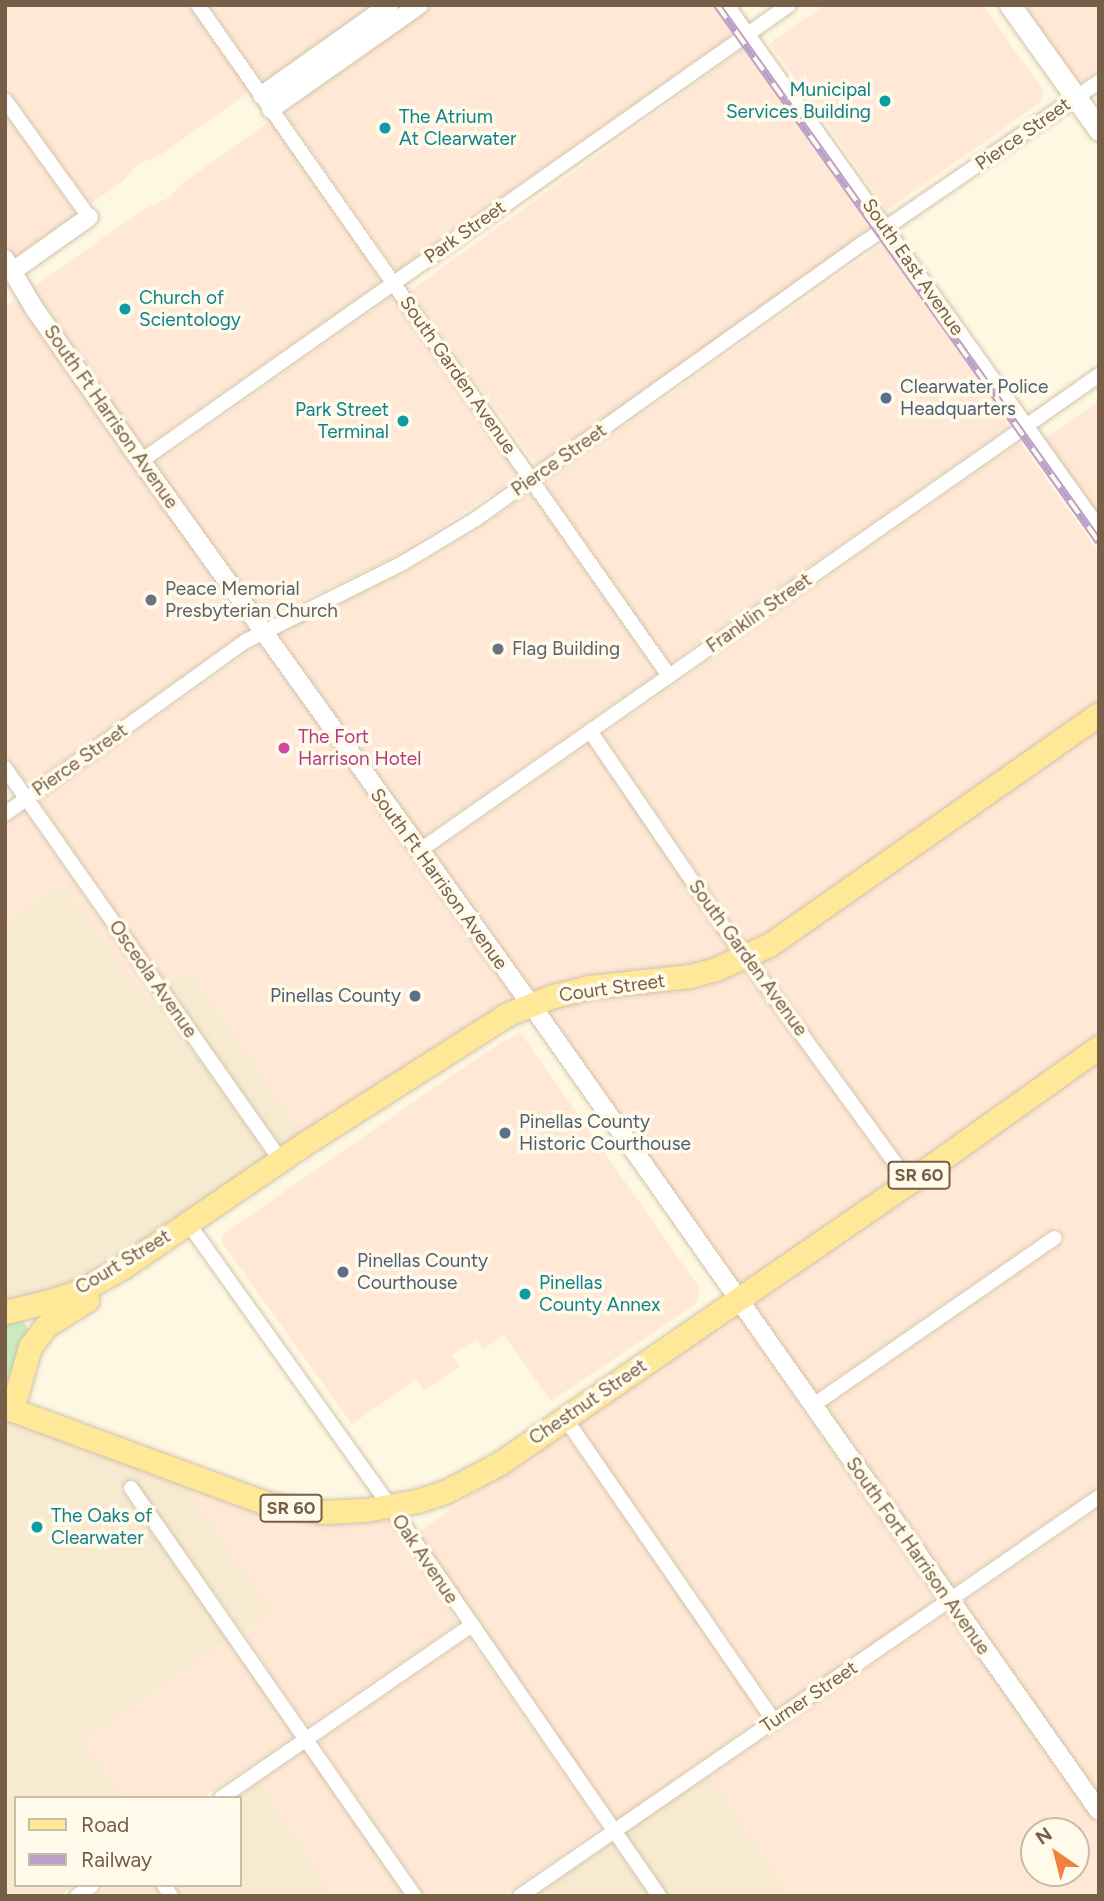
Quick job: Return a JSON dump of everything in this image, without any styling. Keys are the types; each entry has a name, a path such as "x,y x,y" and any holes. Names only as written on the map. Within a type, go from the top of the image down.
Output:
{"main road":[{"path":"1010,5 1099,130"},
{"name":"Court Street","path":"5,1312 50,1301 104,1278 461,1041 529,1004 589,987 690,976 747,957 791,932 1099,714"},
{"name":"Chestnut Street","path":"8,1408 268,1504 324,1512 389,1507 436,1495 471,1480 565,1418 738,1301 1099,1047"},
{"path":"8,1408 30,1348 46,1326 69,1309 130,1276 165,1252 188,1223"}],"street":[{"name":"South Garden Avenue","path":"198,5 669,676"},
{"path":"266,102 389,5"},
{"path":"266,102 419,5"},
{"name":"South East Avenue","path":"727,5 1099,528"},
{"name":"Park Street","path":"141,461 789,5"},
{"name":"Pierce Street","path":"5,814 262,631 403,563 476,519 865,243 1099,82"},
{"path":"5,100 89,217 13,272"},
{"name":"South Ft Harrison Avenue","path":"13,272 141,461 738,1301"},
{"name":"Franklin Street","path":"419,851 1099,375"},
{"name":"South Garden Avenue","path":"590,731 747,957 909,1182"},
{"name":"Osceola Avenue","path":"5,768 281,1160"},
{"name":"Oak Avenue","path":"188,1223 659,1896"},
{"path":"812,1406 1055,1238"},
{"name":"South Fort Harrison Avenue","path":"738,1301 1099,1811"},
{"path":"565,1418 774,1721"},
{"path":"131,1488 415,1896"},
{"name":"Turner Street","path":"520,1896 1099,1497"},
{"path":"224,1796 470,1626"}],"shaded area":[{"path":"5,5 188,5 249,92 163,153 137,165 123,181 90,204 5,85"},
{"path":"209,5 373,5 263,83"},
{"path":"435,5 717,5 736,32 396,271 284,112"},
{"path":"825,5 982,5 1044,91 1041,102 887,210 770,43"},
{"path":"1020,5 1099,5 1099,70 1077,85"},
{"path":"746,47 875,225 540,469 410,291"},
{"path":"5,114 76,214 15,258 5,243"},
{"path":"270,121 382,281 143,448 32,288 143,210 170,197 180,185"},
{"path":"885,242 1012,420 1006,423 1009,427 670,663 544,483"},
{"path":"393,296 519,477 398,555 264,619 155,464"},
{"path":"19,298 250,628 28,786 5,754 5,307"},
{"path":"1099,401 1099,516 1044,439"},
{"path":"1020,442 1099,553 1099,702 786,924 748,946 603,735"},
{"path":"530,493 657,673 420,839 276,635 408,571 474,532"},
{"path":"261,643 516,1000 456,1033 301,1135 191,972 168,986 39,801"},
{"path":"1099,725 1099,1036 910,1170 760,961 797,940"},
{"path":"589,744 733,952 687,967 531,993 431,854"},
{"path":"25,811 153,995 145,999 62,885 5,923 5,825"},
{"path":"62,885 145,999 153,995 268,1157 118,1259 80,1281 5,1302 5,923"},
{"path":"744,968 896,1180 740,1288 543,1009"},
{"path":"191,972 301,1135 282,1147 168,986"},
{"path":"520,1032 700,1289 696,1304 551,1401 504,1335 484,1349 476,1339 452,1355 460,1366 424,1391 416,1379 352,1424 222,1243 222,1235 480,1056"},
{"path":"1099,1059 1099,1486 951,1588 824,1409 1066,1241 1056,1226 813,1394 750,1304"},
{"path":"736,1313 936,1599 778,1710 578,1424"},
{"path":"5,1416 181,1482 273,1613 244,1633 134,1480 120,1489 228,1640 83,1740 122,1796 14,1796 14,1887 72,1887 59,1896 5,1896"},
{"path":"563,1431 763,1717 617,1820 416,1534"},
{"path":"181,1482 385,1516 458,1623 308,1726 244,1634 272,1613"},
{"path":"1099,1509 1099,1797 962,1603"},
{"path":"948,1613 1099,1826 1099,1896 791,1896 709,1777"},
{"path":"469,1638 601,1827 503,1896 425,1896 319,1742"},
{"path":"228,1640 294,1736 206,1796 122,1796 83,1740"},
{"path":"305,1751 405,1896 333,1896 260,1782"},
{"path":"709,1777 791,1896 669,1896 625,1833"},
{"path":"260,1782 333,1896 181,1896 175,1887 242,1887 241,1796"},
{"path":"612,1843 649,1896 536,1896"},
{"path":"107,1887 155,1887 161,1896 94,1896"}],"green space":[{"path":"22,1320 29,1330 5,1391 5,1321"}],"railway":[{"path":"717,5 1099,542"}],"place":[{"name":"Municipal Services Building","path":"885,101"},
{"name":"The Atrium At Clearwater","path":"385,128"},
{"name":"Church of Scientology","path":"125,309"},
{"name":"Clearwater Police Headquarters","path":"886,398"},
{"name":"Park Street Terminal","path":"403,421"},
{"name":"Peace Memorial Presbyterian Church","path":"151,600"},
{"name":"Flag Building","path":"498,649"},
{"name":"The Fort Harrison Hotel","path":"284,748"},
{"name":"Pinellas County","path":"415,996"},
{"name":"Pinellas County Historic Courthouse","path":"505,1133"},
{"name":"Pinellas County Courthouse","path":"343,1272"},
{"name":"Pinellas County Annex","path":"525,1294"},
{"name":"The Oaks of Clearwater","path":"37,1527"}]}
